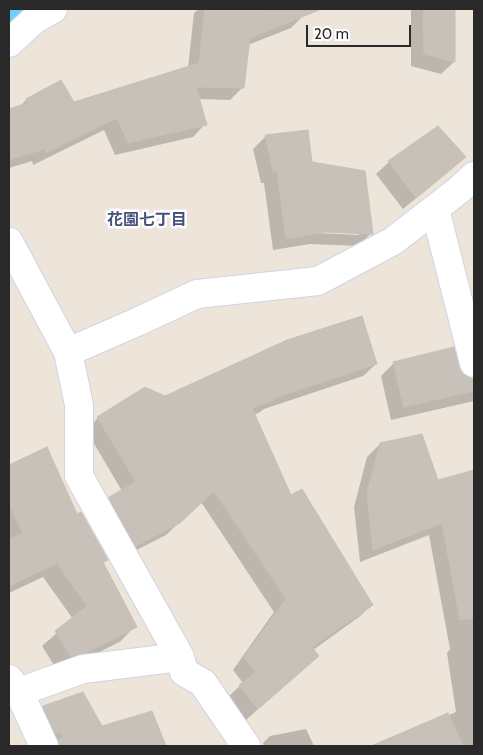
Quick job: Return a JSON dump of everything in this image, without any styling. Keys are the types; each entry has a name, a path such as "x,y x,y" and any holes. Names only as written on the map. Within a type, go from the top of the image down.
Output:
{"street":[{"path":"9,43 35,19 53,9"},
{"path":"68,352 198,294 318,281 393,241 459,190 474,176"},
{"path":"435,209 474,363"},
{"path":"9,242 68,352 79,405 79,476 180,657 184,672 203,683 246,746"},
{"path":"44,746 14,685 83,669 180,657"}],"building":[{"path":"205,9 319,10 250,38 244,88 196,87 207,125 128,143 117,118 46,153 45,149 9,160 9,109 27,103 26,99 61,80 74,102 199,63"},
{"path":"423,9 455,9 455,62 424,54"},
{"path":"438,126 466,157 416,198 388,161"},
{"path":"308,130 312,162 365,171 373,234 324,232 286,239 277,171 273,171 265,135"},
{"path":"362,316 377,364 274,398 274,400 252,408 291,495 302,489 373,605 312,647 319,656 258,709 239,685 256,672 244,657 286,599 214,491 180,523 136,546 109,497 136,482 97,417 145,387 165,396 287,340"},
{"path":"454,347 459,367 463,374 472,378 474,391 404,407 393,362"},
{"path":"422,434 438,480 474,470 474,618 460,620 442,523 373,550 367,493 380,443"},
{"path":"47,447 77,514 81,512 108,560 103,562 137,627 86,653 71,657 55,631 87,606 57,563 9,586 9,539 23,533 9,504 9,465"},
{"path":"83,692 102,726 152,711 166,746 59,746 58,740 63,738 60,732 55,733 43,706"},
{"path":"448,713 463,746 371,746"}],"waterway":[{"path":"9,12 14,9"}],"district":[{"name":"花園七丁目","path":"147,220"}]}
